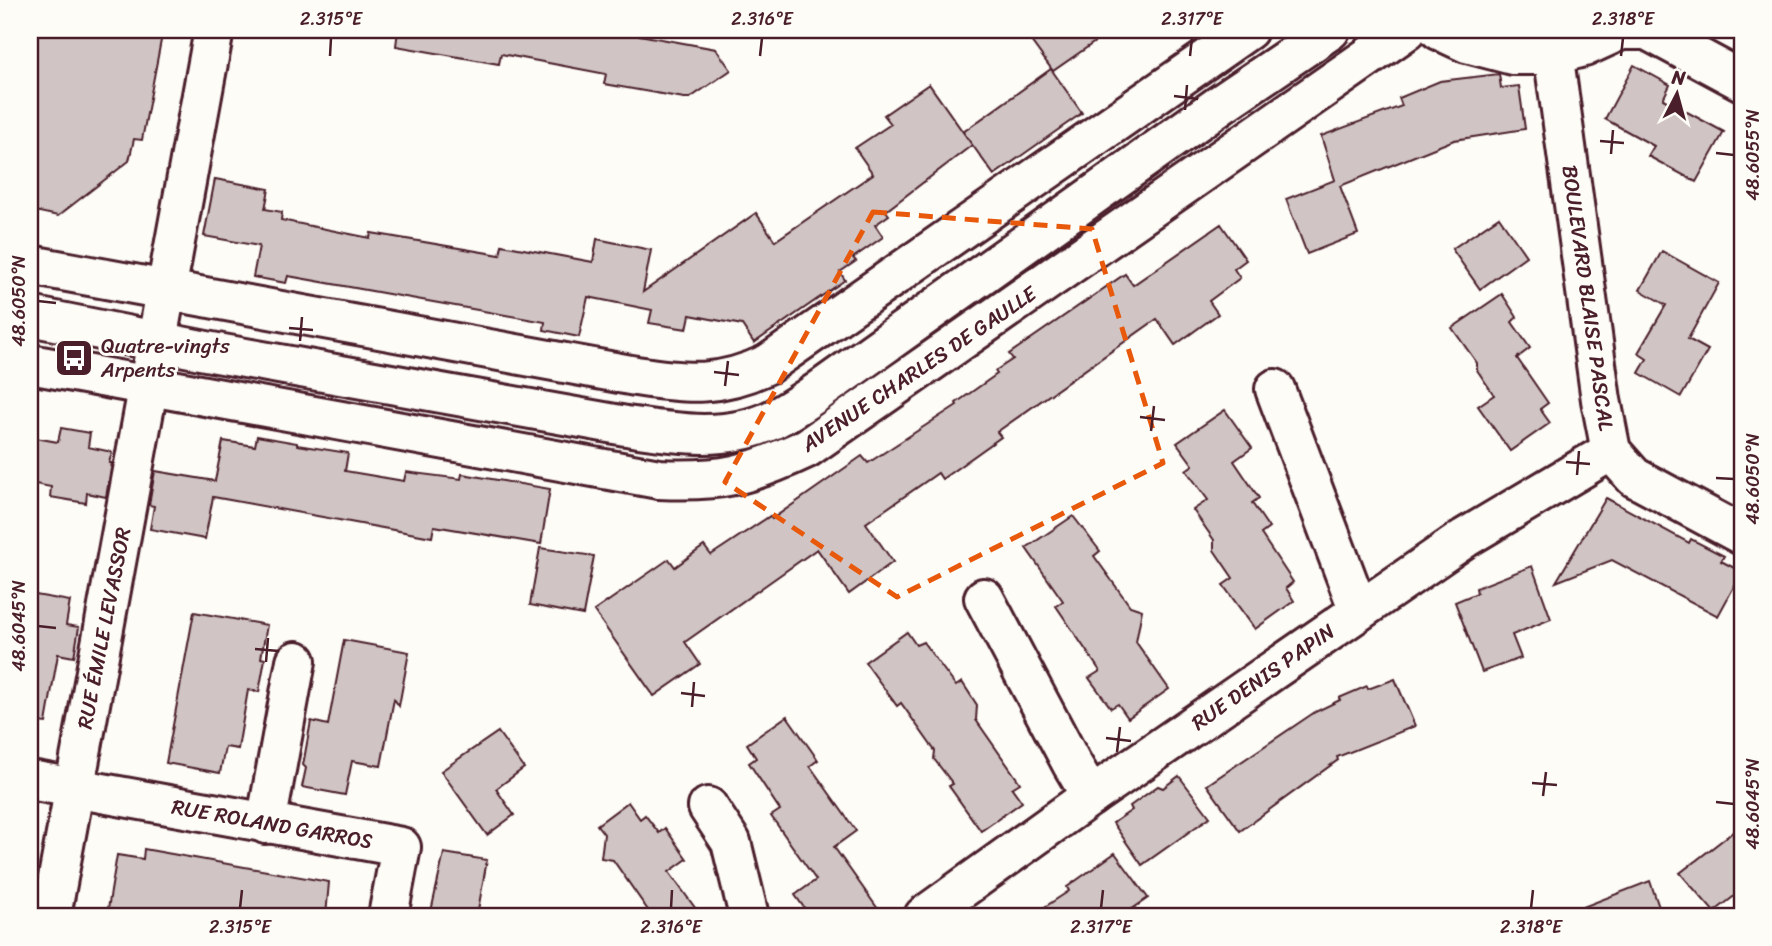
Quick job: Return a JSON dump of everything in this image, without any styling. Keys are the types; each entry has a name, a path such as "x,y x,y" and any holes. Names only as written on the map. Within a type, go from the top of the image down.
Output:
{"street":[{"name":"RUE ÉMILE LEVASSOR","path":"51,916 159,341 214,30"},
{"path":"30,265 678,383 727,380 768,364 1248,30"},
{"name":"AVENUE CHARLES DE GAULLE","path":"30,316 626,426 679,434 732,433 771,421 819,391 1221,104 1330,30"},
{"name":"AVENUE CHARLES DE GAULLE","path":"30,364 659,480 728,478 768,467 807,448 1407,30"},
{"path":"1438,30 1467,43 1513,55 1552,42 1584,47 1621,30 1647,30 1742,81"},
{"name":"BOULEVARD BLAISE PASCAL","path":"1552,42 1601,400 1611,451 1634,477 1742,535"},
{"path":"1275,389 1359,611"},
{"name":"RUE DENIS PAPIN","path":"924,916 1091,796 1465,538 1611,451"},
{"path":"984,598 1091,796"},
{"path":"267,824 296,661"},
{"name":"RUE ROLAND GARROS","path":"30,780 401,847 388,916"},
{"path":"708,807 731,842 749,916"}],"highlighted area":[{"path":"873,212 1092,229 1163,463 897,597 725,482"}],"building":[{"path":"30,30 163,30 142,140 134,139 129,161 58,216 30,210"},
{"path":"398,30 612,30 716,49 731,70 690,98 684,98 604,84 606,74 501,54 499,64 396,46"},
{"path":"1023,30 1112,30 1053,71"},
{"path":"1634,65 1670,85 1663,99 1724,132 1696,182 1648,156 1654,146 1605,119"},
{"path":"1051,69 1082,113 994,175 963,132"},
{"path":"1499,74 1501,88 1519,86 1525,129 1454,140 1340,186 1358,234 1307,254 1286,199 1335,180 1321,136 1402,106 1399,98 1440,81"},
{"path":"929,84 972,145 886,211 889,215 875,225 883,237 853,258 856,261 840,272 845,280 754,343 742,325 690,315 687,329 649,323 652,310 588,297 579,337 544,330 545,322 288,276 286,283 253,277 259,246 204,236 215,179 269,189 265,209 282,212 281,220 370,238 371,233 500,255 502,245 593,262 597,239 651,250 643,292 756,213 775,241 873,174 855,148 891,124 884,115"},
{"path":"1499,217 1526,256 1480,289 1452,249"},
{"path":"1221,224 1246,260 1234,269 1240,278 1209,301 1218,314 1175,345 1157,319 997,432 1001,437 942,479 938,473 866,523 893,562 849,594 817,549 685,642 700,664 654,696 594,611 669,559 675,567 704,546 711,555 770,516 772,519 862,456 868,463 957,405 956,403 1013,359 1009,354 1125,274 1133,285"},
{"path":"1662,251 1719,283 1688,339 1708,350 1681,397 1639,373 1647,359 1638,353 1666,305 1640,290"},
{"path":"1502,294 1517,317 1512,322 1530,348 1517,358 1548,403 1540,409 1550,423 1510,451 1478,406 1494,395 1477,370 1477,363 1452,328"},
{"path":"1225,410 1252,448 1234,461 1259,498 1252,503 1269,528 1261,534 1293,582 1286,588 1294,601 1255,629 1223,585 1233,578 1214,550 1214,540 1193,510 1208,500 1186,470 1193,465 1177,443"},
{"path":"61,428 90,433 88,447 112,452 106,497 87,493 86,503 50,497 51,487 30,483 30,437 58,442"},
{"path":"257,436 348,453 345,471 404,481 406,472 461,479 462,474 550,489 541,544 434,526 432,537 213,497 205,539 150,529 154,506 149,505 155,471 215,481 223,441 255,446"},
{"path":"1606,498 1689,543 1691,539 1724,556 1721,561 1742,572 1718,616 1612,560 1556,582"},
{"path":"1073,516 1100,551 1094,556 1130,606 1142,610 1136,642 1169,689 1128,718 1118,704 1111,708 1089,678 1100,671 1056,606 1063,601 1026,548"},
{"path":"540,548 594,556 583,615 530,605"},
{"path":"1532,566 1551,619 1512,635 1521,658 1482,672 1455,602 1477,593 1476,588"},
{"path":"30,594 70,601 66,625 79,627 74,657 58,654 46,723 30,721"},
{"path":"194,612 267,625 259,692 248,690 238,749 225,747 220,773 166,763"},
{"path":"907,632 916,645 923,642 956,686 962,682 977,705 976,720 1020,783 1012,788 1022,802 981,831 949,786 953,784 934,759 935,751 901,703 897,706 865,662"},
{"path":"344,640 409,652 399,706 394,699 381,766 352,761 345,795 302,787 311,721 328,725"},
{"path":"1395,679 1415,726 1337,757 1338,760 1240,831 1207,785 1315,712 1340,700 1339,698 1367,686 1368,689"},
{"path":"787,716 818,760 810,766 856,831 834,847 883,916 810,916 795,895 816,880 771,816 780,810 749,763 756,758 747,744"},
{"path":"498,732 524,768 496,789 514,815 487,835 441,771"},
{"path":"1179,776 1210,817 1142,865 1113,823 1132,810 1130,806 1158,786 1163,788"},
{"path":"628,802 640,819 645,815 659,833 665,828 687,859 669,872 701,916 652,916 613,860 601,858 604,834 597,825"},
{"path":"1742,825 1742,890 1714,912 1680,873"},
{"path":"144,849 329,882 326,916 151,916 108,909 117,855 143,859"},
{"path":"444,853 487,860 477,916 430,916"},
{"path":"1115,853 1148,898 1122,916 1031,916 1069,891 1067,887"},
{"path":"1650,881 1662,916 1565,914"}],"place":[{"name":"Quatre-vingts Arpents","path":"74,358"}]}
